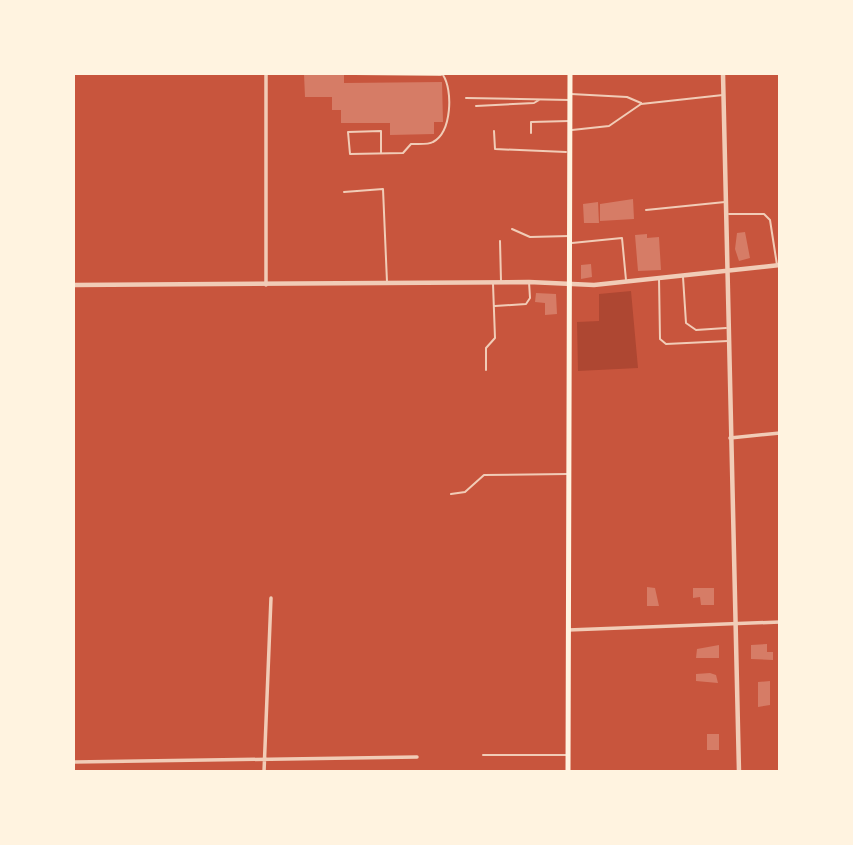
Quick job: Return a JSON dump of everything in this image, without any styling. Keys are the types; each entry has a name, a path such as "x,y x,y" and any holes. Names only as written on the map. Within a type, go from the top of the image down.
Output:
{"main road":[{"path":"568,772 570,74"}],"street":[{"path":"266,74 266,285"},
{"path":"723,74 739,772"},
{"path":"74,285 493,282 570,285 626,282 778,266"},
{"path":"730,438 779,433"},
{"path":"264,772 271,598"},
{"path":"568,630 779,622"},
{"path":"74,762 416,757"}],"lane":[{"path":"355,74 443,74 447,81 448,121 442,134 432,143 411,144 403,153 381,153 350,153 348,132 381,131 381,153"},
{"path":"570,130 609,126 641,104 724,95"},
{"path":"466,97 533,97 540,100"},
{"path":"476,106 534,103 570,97 627,97 641,104"},
{"path":"531,133 531,122 570,121"},
{"path":"494,131 495,149 571,152"},
{"path":"344,192 383,189 387,283"},
{"path":"646,211 726,202"},
{"path":"726,214 764,214 770,220 778,266"},
{"path":"512,229 530,237 622,238 626,282"},
{"path":"500,241 501,282"},
{"path":"683,276 686,323 696,330 729,327"},
{"path":"659,278 660,340 666,344 729,341"},
{"path":"486,370 486,348 495,338 493,282"},
{"path":"494,306 526,304 530,298 529,282"},
{"path":"451,494 465,492 484,475 568,474"},
{"path":"483,755 568,755"}],"shaded area":[{"path":"631,291 638,368 578,371 577,322 599,321 599,294"}],"building":[{"path":"304,74 344,74 344,83 442,82 443,122 434,122 434,134 390,135 390,123 341,123 341,110 332,110 332,97 305,97"},
{"path":"633,199 634,219 600,221 600,204"},
{"path":"598,202 599,223 584,223 583,204"},
{"path":"745,232 750,258 739,261 735,249 737,233"},
{"path":"647,234 647,238 659,237 661,270 638,271 635,235"},
{"path":"591,264 592,277 581,279 581,265"},
{"path":"536,293 556,294 557,314 545,315 545,303 535,302"},
{"path":"647,587 655,588 659,606 647,606"},
{"path":"693,588 714,588 714,605 701,605 700,597 693,598"},
{"path":"767,644 767,652 773,652 773,660 751,659 751,645"},
{"path":"719,645 719,658 696,658 697,649"},
{"path":"696,674 716,675 718,683 696,681"},
{"path":"770,681 770,705 758,707 758,682"},
{"path":"707,734 719,734 719,750 707,750"}]}
